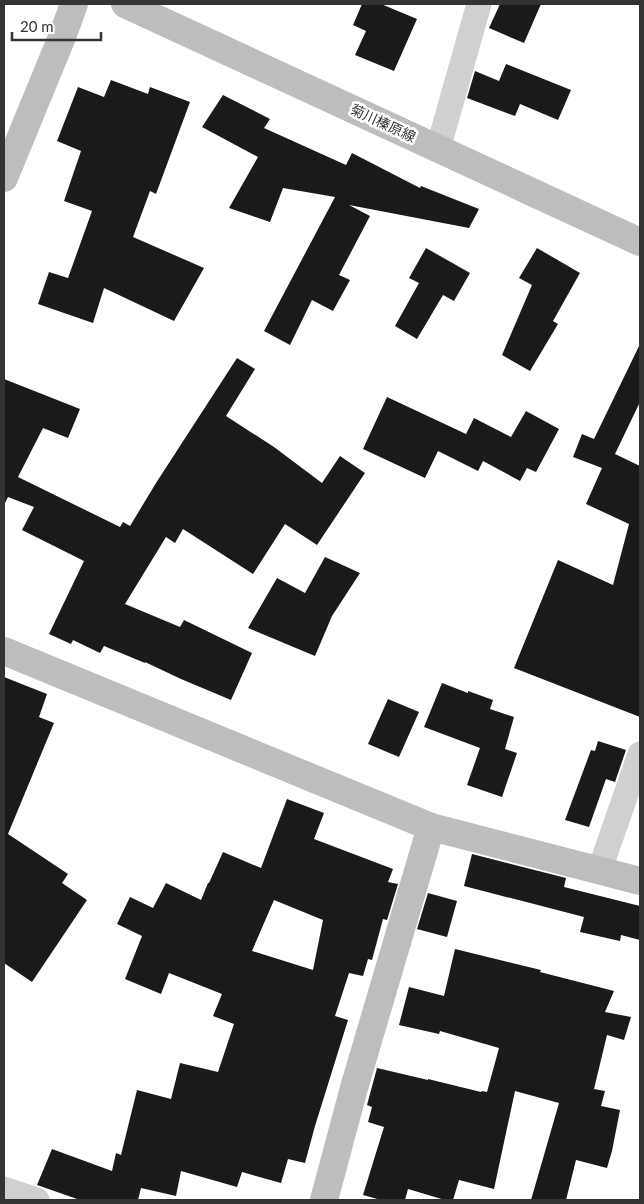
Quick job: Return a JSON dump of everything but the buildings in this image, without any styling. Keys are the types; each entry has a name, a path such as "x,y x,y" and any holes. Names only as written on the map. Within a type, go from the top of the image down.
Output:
{"street":[{"path":"4,178 74,4"},
{"path":"438,149 479,4"},
{"name":"菊川榛原線","path":"132,5 640,242"},
{"path":"4,651 431,827 600,869 640,881"},
{"path":"600,869 640,754"},
{"path":"324,1200 354,1088 431,827"},
{"path":"4,1189 37,1200"}]}
